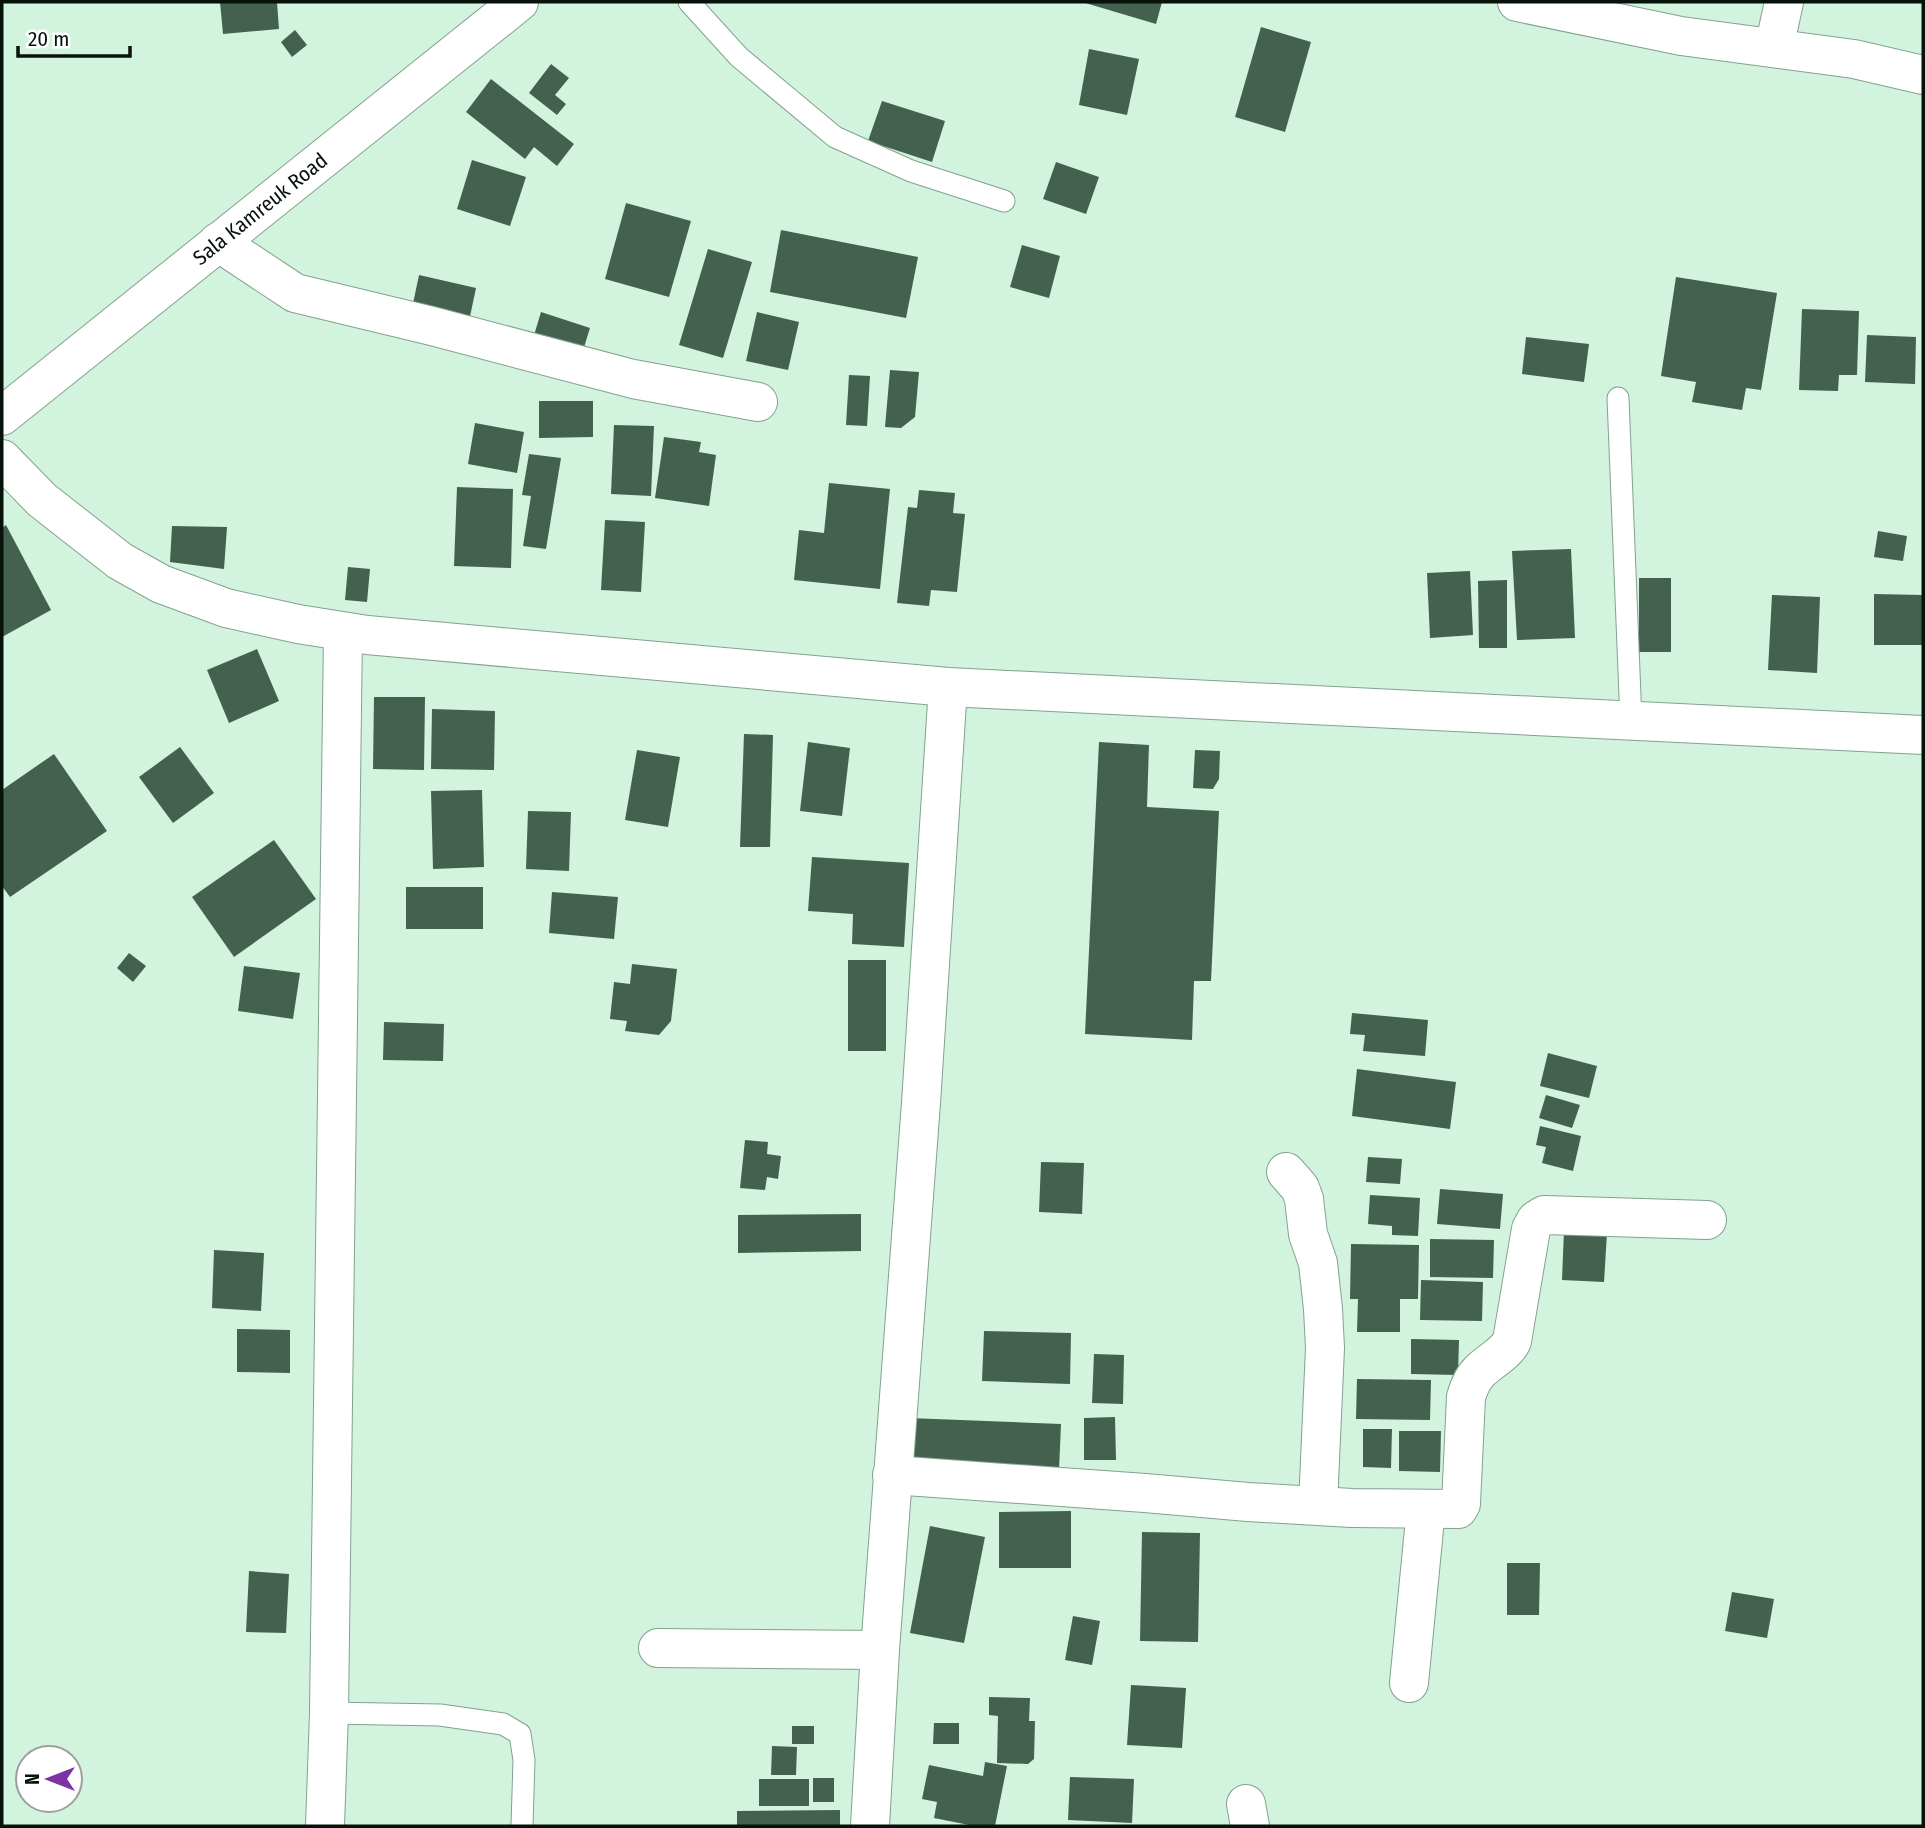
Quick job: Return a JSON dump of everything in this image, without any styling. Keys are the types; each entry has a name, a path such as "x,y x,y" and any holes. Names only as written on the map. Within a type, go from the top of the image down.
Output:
{"street":[{"name":"Sala Kamreuk Road","path":"2,416 519,2"},
{"path":"1517,2 1681,36 1854,59 1923,75"},
{"path":"1774,48 1784,2"},
{"path":"218,243 295,293 633,379 758,402"},
{"path":"2,459 41,500 120,561 161,584 226,608 343,632 948,687 1923,735"},
{"path":"325,1826 329,1713 343,632"},
{"path":"870,1826 948,687"},
{"path":"1286,1172 1300,1188 1304,1199 1308,1234 1318,1263 1323,1309 1325,1348 1318,1506"},
{"path":"892,1475 1248,1502 1455,1510 1460,1507 1466,1397 1478,1372 1507,1349 1512,1341 1531,1229 1536,1220 1544,1215 1707,1220"},
{"path":"1409,1683 1426,1509"},
{"path":"658,1648 880,1650"}],"lane":[{"path":"689,2 739,57 835,137 911,171 1004,201"},
{"path":"1618,398 1631,721"},
{"path":"329,1713 440,1715 503,1724 520,1734 524,1760 522,1826"}],"building":[{"path":"220,2 277,2 279,29 223,34"},
{"path":"1082,2 1162,2 1156,24"},
{"path":"1261,27 1311,42 1285,132 1235,117"},
{"path":"295,30 307,45 292,57 281,42"},
{"path":"1089,49 1139,59 1127,115 1079,105"},
{"path":"551,64 569,78 555,95 566,104 557,115 529,93"},
{"path":"491,79 574,144 557,166 534,147 525,159 466,112"},
{"path":"882,101 945,121 932,162 868,141"},
{"path":"472,160 526,177 510,226 457,209"},
{"path":"1056,162 1099,177 1086,214 1043,199"},
{"path":"626,203 691,221 669,297 605,279"},
{"path":"781,230 918,257 906,318 770,292"},
{"path":"1022,245 1060,256 1049,298 1010,287"},
{"path":"708,249 752,262 723,358 679,345"},
{"path":"419,275 476,288 468,326 411,313"},
{"path":"1676,277 1777,293 1761,390 1746,388 1742,410 1692,402 1696,382 1661,376"},
{"path":"1802,309 1859,311 1857,375 1839,375 1838,391 1799,390"},
{"path":"541,312 590,328 581,357 532,342"},
{"path":"757,312 799,322 788,370 746,361"},
{"path":"1867,335 1916,337 1915,384 1865,382"},
{"path":"1526,337 1589,344 1584,382 1522,374"},
{"path":"890,370 919,372 915,417 901,428 885,427"},
{"path":"849,375 870,376 867,426 846,425"},
{"path":"539,401 593,401 593,437 539,438"},
{"path":"475,423 524,432 517,473 468,464"},
{"path":"614,425 654,426 651,496 611,494"},
{"path":"664,437 701,442 699,452 716,455 709,506 655,498"},
{"path":"529,454 561,458 546,549 523,546 531,496 522,495"},
{"path":"829,483 890,489 880,589 794,580 799,530 824,533"},
{"path":"457,487 513,489 511,568 454,566"},
{"path":"919,490 955,493 953,513 965,514 957,592 931,590 929,606 897,603 908,507 917,508"},
{"path":"605,520 645,522 641,592 601,590"},
{"path":"6,525 51,610 2,637 2,528"},
{"path":"172,526 227,527 224,569 170,562"},
{"path":"1878,531 1907,536 1903,561 1874,557"},
{"path":"1571,549 1575,638 1517,640 1512,551"},
{"path":"348,567 370,569 367,602 345,600"},
{"path":"1470,571 1473,635 1430,638 1427,573"},
{"path":"1639,578 1671,578 1671,652 1639,652"},
{"path":"1507,580 1507,648 1479,648 1478,581"},
{"path":"1874,594 1923,595 1923,645 1874,645"},
{"path":"1772,595 1820,597 1817,673 1768,670"},
{"path":"257,649 279,701 229,723 207,670"},
{"path":"374,697 425,697 424,770 373,769"},
{"path":"432,709 495,711 494,770 431,769"},
{"path":"744,734 773,735 770,847 740,847"},
{"path":"808,742 850,748 842,816 800,811"},
{"path":"1099,742 1149,745 1147,807 1219,811 1211,981 1194,981 1192,1040 1085,1034"},
{"path":"180,747 214,793 173,823 139,777"},
{"path":"637,750 680,757 668,827 625,820"},
{"path":"1195,750 1220,751 1219,779 1213,789 1193,788"},
{"path":"54,754 107,831 10,897 2,886 2,790"},
{"path":"482,790 484,867 433,869 431,791"},
{"path":"528,811 571,812 569,871 526,869"},
{"path":"274,840 316,899 234,957 192,897"},
{"path":"812,857 909,863 904,947 852,944 853,914 808,911"},
{"path":"406,887 483,887 483,929 406,929"},
{"path":"552,892 618,897 614,939 549,933"},
{"path":"129,953 146,966 133,982 117,968"},
{"path":"848,960 886,960 886,1051 848,1051"},
{"path":"632,964 677,969 671,1021 659,1035 625,1031 627,1021 610,1019 614,982 630,984"},
{"path":"244,966 300,973 293,1019 238,1011"},
{"path":"1352,1013 1428,1020 1425,1056 1363,1051 1365,1035 1350,1034"},
{"path":"384,1022 444,1024 443,1061 383,1060"},
{"path":"1548,1053 1597,1066 1589,1098 1540,1086"},
{"path":"1357,1069 1456,1082 1450,1129 1352,1116"},
{"path":"1546,1095 1580,1105 1572,1128 1539,1118"},
{"path":"1540,1126 1581,1136 1573,1171 1542,1163 1546,1147 1536,1145"},
{"path":"745,1140 768,1142 767,1154 781,1156 778,1179 767,1177 765,1190 740,1188"},
{"path":"1368,1157 1402,1159 1400,1184 1366,1182"},
{"path":"1041,1162 1084,1163 1082,1214 1039,1212"},
{"path":"1440,1189 1503,1194 1500,1229 1437,1224"},
{"path":"1370,1195 1420,1198 1418,1236 1392,1235 1392,1226 1368,1224"},
{"path":"861,1214 861,1251 738,1253 738,1215"},
{"path":"1564,1230 1607,1233 1604,1282 1562,1280"},
{"path":"1430,1239 1494,1240 1493,1278 1430,1277"},
{"path":"1351,1244 1419,1245 1418,1299 1400,1299 1400,1332 1357,1332 1358,1299 1350,1299"},
{"path":"214,1250 264,1253 261,1311 212,1308"},
{"path":"1421,1280 1483,1282 1482,1321 1420,1320"},
{"path":"237,1329 290,1330 290,1373 237,1372"},
{"path":"984,1331 1071,1333 1070,1384 982,1381"},
{"path":"1411,1339 1459,1340 1458,1375 1411,1374"},
{"path":"1094,1354 1124,1355 1123,1404 1092,1403"},
{"path":"1357,1379 1431,1380 1430,1420 1356,1419"},
{"path":"1115,1417 1116,1460 1084,1460 1084,1418"},
{"path":"909,1418 1061,1424 1059,1470 907,1464"},
{"path":"1363,1429 1392,1429 1391,1468 1363,1467"},
{"path":"1399,1431 1441,1431 1440,1472 1399,1471"},
{"path":"1071,1511 1071,1568 999,1568 999,1512"},
{"path":"930,1526 985,1537 964,1643 910,1633"},
{"path":"1142,1532 1200,1533 1198,1642 1140,1641"},
{"path":"1507,1563 1540,1563 1539,1615 1507,1615"},
{"path":"249,1571 289,1574 286,1633 246,1632"},
{"path":"1732,1592 1774,1599 1767,1638 1725,1631"},
{"path":"1073,1616 1100,1621 1092,1665 1065,1660"},
{"path":"1131,1685 1186,1688 1182,1748 1127,1745"},
{"path":"989,1697 1030,1698 1029,1721 1035,1721 1034,1759 1028,1764 997,1763 998,1716 989,1715"},
{"path":"934,1723 959,1723 959,1744 933,1744"},
{"path":"792,1726 814,1726 814,1744 792,1744"},
{"path":"772,1746 797,1747 796,1775 771,1775"},
{"path":"985,1762 1007,1766 995,1826 974,1826 934,1818 937,1802 922,1799 929,1765 983,1776"},
{"path":"1070,1777 1134,1779 1132,1823 1068,1820"},
{"path":"813,1778 834,1778 834,1802 813,1802"},
{"path":"759,1779 809,1779 809,1806 759,1806"},
{"path":"840,1810 840,1826 737,1826 737,1811"}]}
